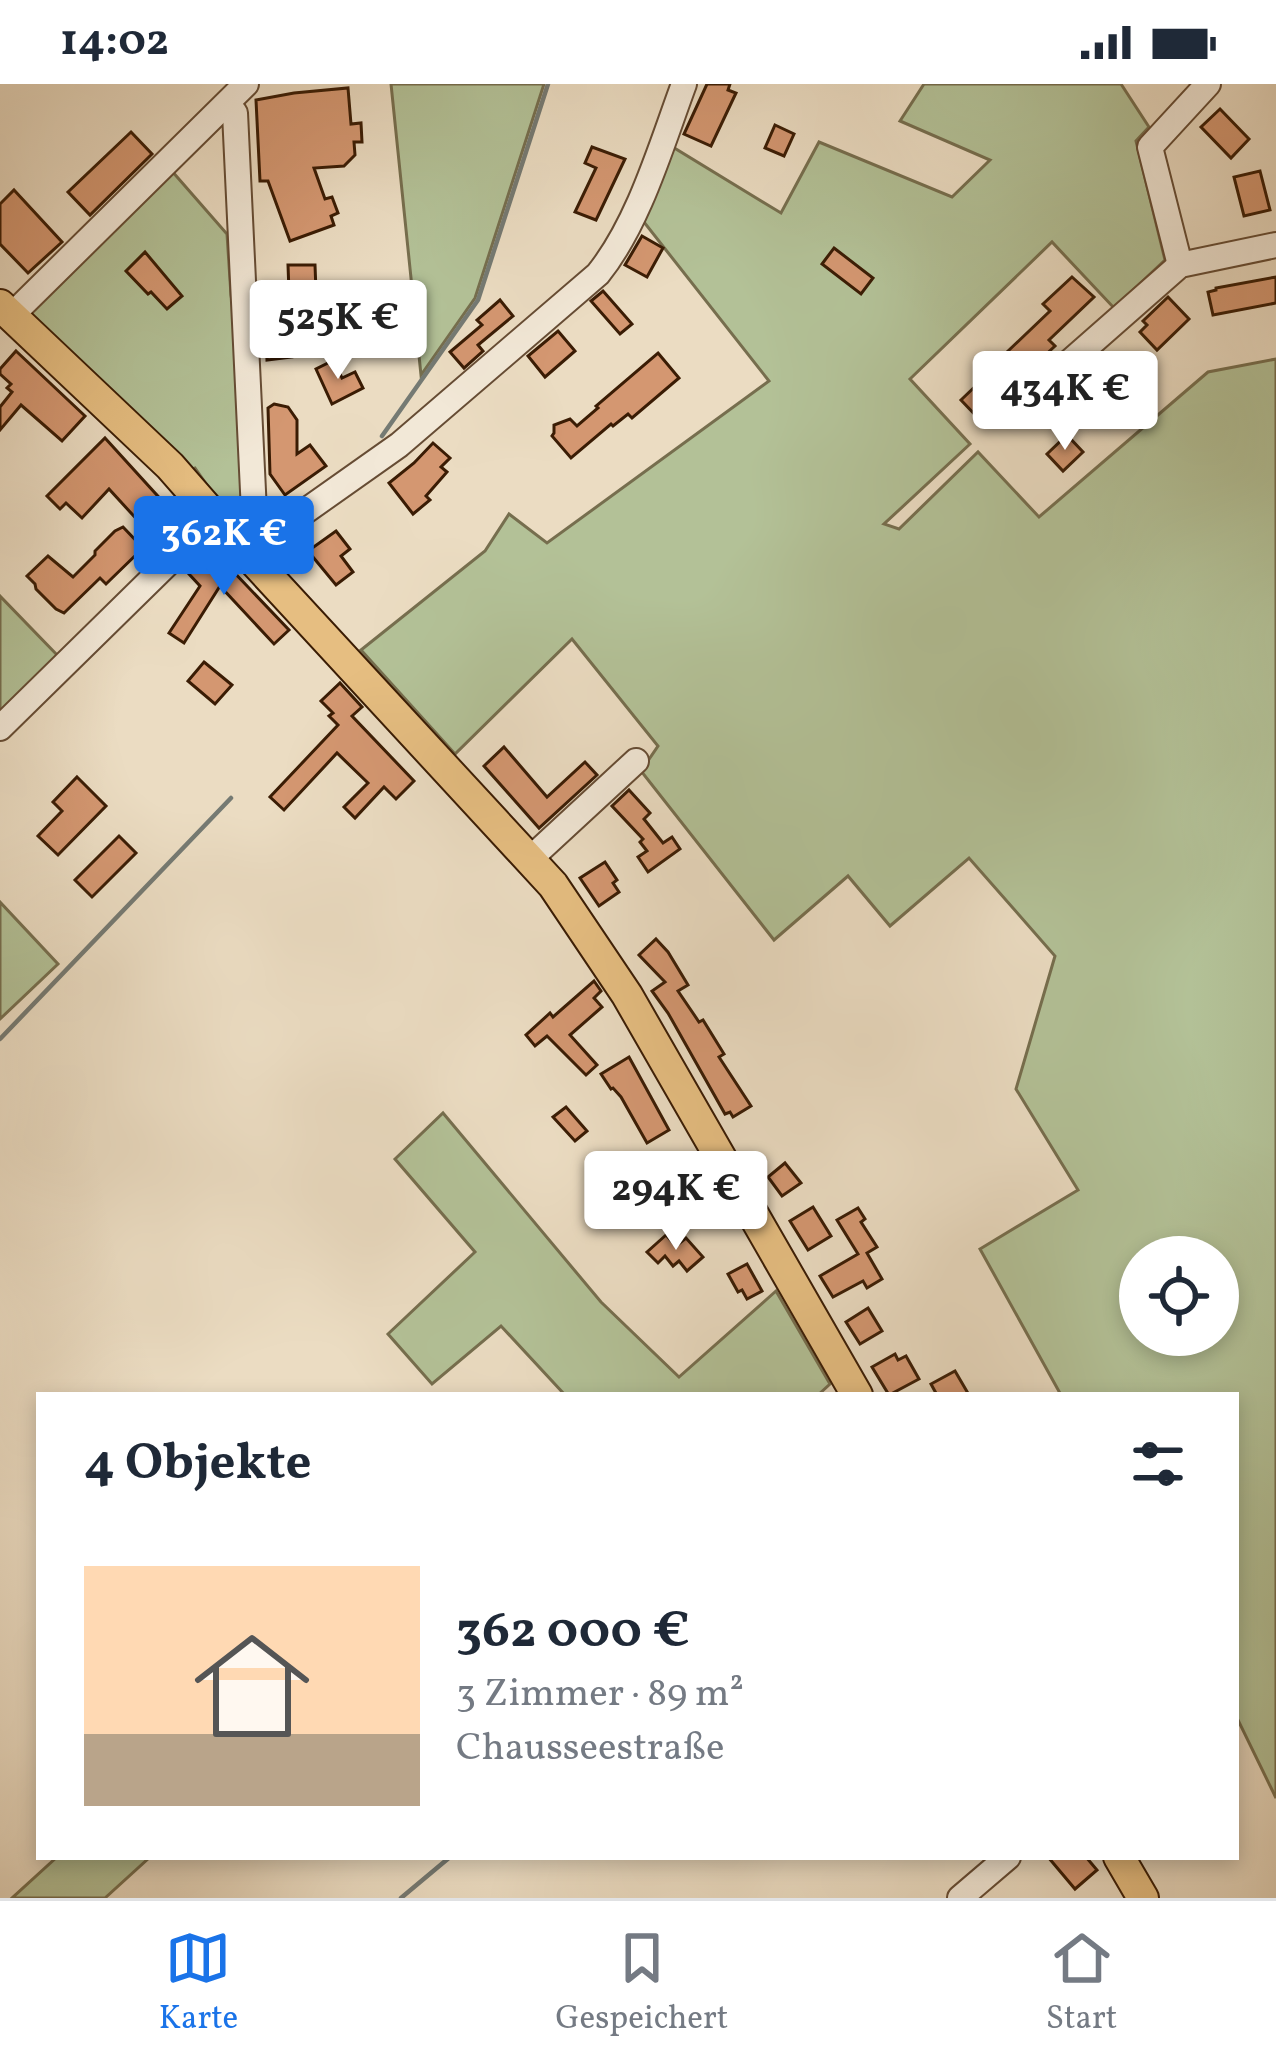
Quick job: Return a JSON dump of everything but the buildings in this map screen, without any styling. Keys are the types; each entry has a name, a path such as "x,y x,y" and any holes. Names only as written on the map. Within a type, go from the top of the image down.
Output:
{"main road":[{"path":"6,310 170,466 531,858 572,909 627,994 854,1392"},
{"path":"1121,1860 1143,1898"}],"street":[{"path":"6,310 245,84"},
{"path":"241,548 290,522 399,445 598,274 627,226 684,84"},
{"path":"1180,265 1150,147 1208,84"},
{"path":"228,104 235,113 254,512 241,548"},
{"path":"1031,396 1180,265 1276,244"},
{"path":"0,728 214,518"},
{"path":"531,858 636,761"},
{"path":"960,1898 1005,1860"}],"green space":[{"path":"391,84 544,84 475,298 421,375"},
{"path":"924,84 1121,84 1149,127 1136,141 1165,260 1114,308 1052,242 910,379 970,444 884,524 899,529 978,452 1039,517 1208,372 1276,359 1276,1798 1239,1722 1239,1392 1059,1392 980,1249 1078,1190 1016,1089 1055,956 969,858 890,926 848,876 774,940 641,771 658,746 572,639 455,754 361,650 485,551 509,514 547,543 769,381 640,217 671,146 781,213 819,142 952,197 990,160 900,121"},
{"path":"171,170 227,234 238,339 244,504 233,515 228,515 195,468 190,470 31,320 30,312"},
{"path":"0,596 60,658 0,720"},
{"path":"0,902 58,964 0,1019"},
{"path":"443,1113 601,1302 679,1377 776,1291 830,1384 821,1392 562,1392 501,1326 432,1384 388,1334 475,1252 395,1159"},
{"path":"54,1860 147,1860 105,1898 12,1898"}],"waterway":[{"path":"382,436 478,300 548,84"},
{"path":"0,1039 231,798"},
{"path":"401,1898 446,1860"}]}
